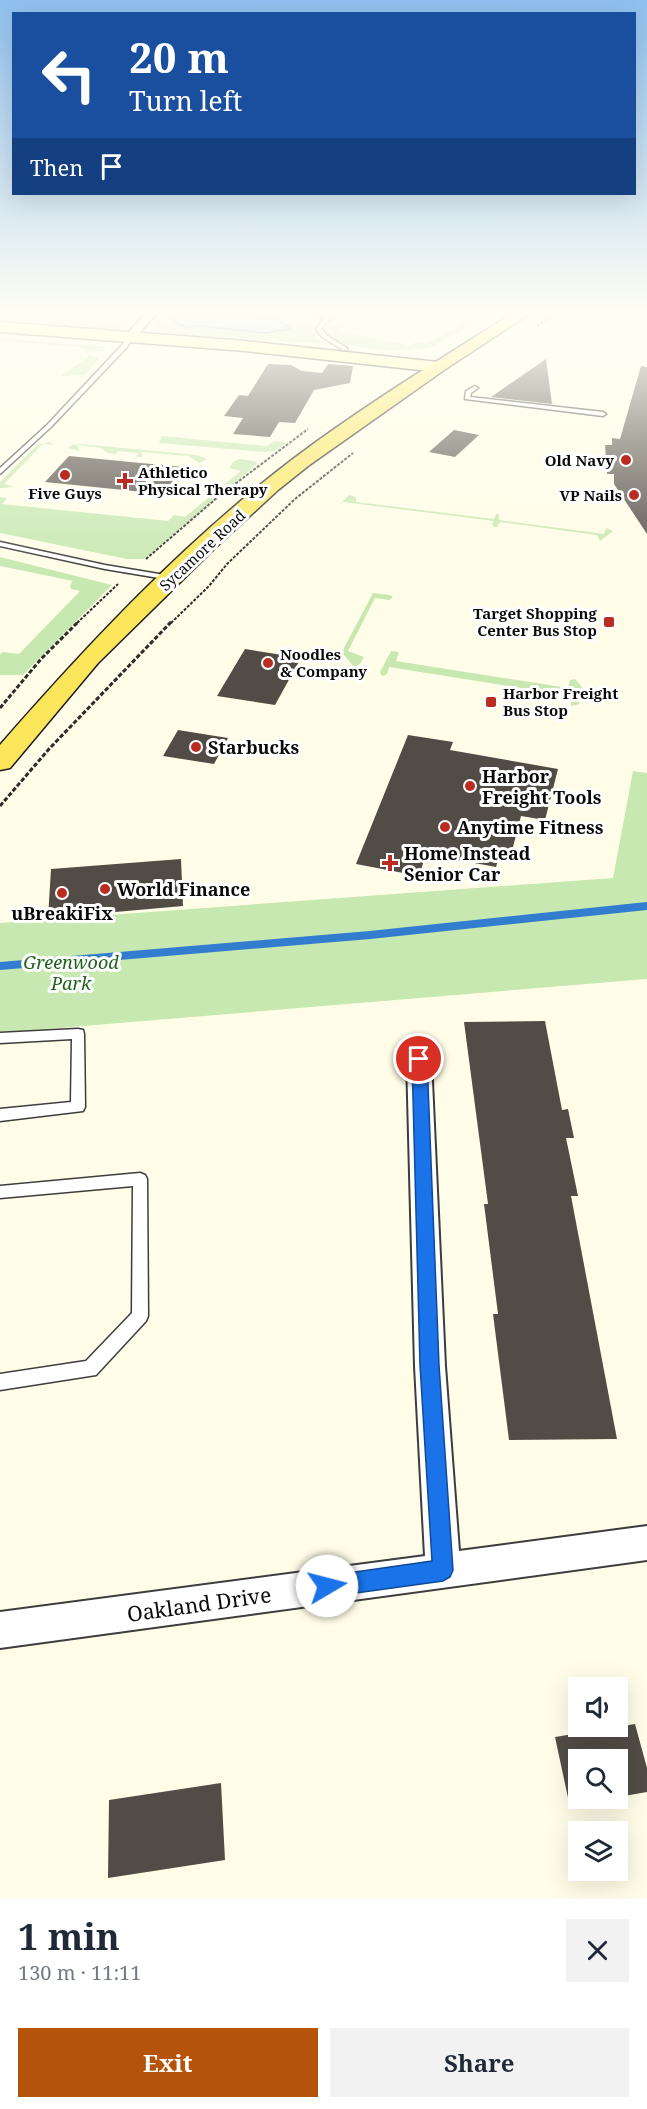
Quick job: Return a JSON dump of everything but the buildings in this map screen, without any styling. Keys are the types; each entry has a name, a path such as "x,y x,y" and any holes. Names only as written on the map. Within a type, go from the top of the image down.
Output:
{"main road":[{"name":"Sycamore Road","path":"0,762 89,658 171,578 263,493 301,462 388,402"}],"street":[{"path":"419,1059 430,1365 443,1570"},
{"name":"Oakland Drive","path":"0,1630 647,1543"}],"lane":[{"path":"0,472 72,402"},
{"path":"498,402 603,414"},
{"path":"0,544 171,578"},
{"path":"0,1038 78,1034 78,1107 0,1115"},
{"path":"0,1192 140,1179 140,1316 90,1369 0,1382"}],"path":[{"path":"0,806 49,748 86,713 176,617 210,586 227,564 295,499 354,452"}],"green space":[{"path":"162,436 266,446 275,441 286,443 274,451 265,452 159,443"},
{"path":"50,442 54,445 43,444 4,484 14,487 0,488 0,482 34,448 39,444"},
{"path":"82,444 197,455 207,459 200,463 188,456 141,452 143,457 136,457 138,453 118,451 115,454 107,453 101,448 77,445 80,451 68,448 72,445"},
{"path":"239,459 255,461 257,464 144,559 127,559 0,533 0,497 7,498 2,504 168,521 174,515 185,517 241,471 229,468"},
{"path":"349,495 356,497 356,502 494,519 496,514 499,514 499,520 604,534 606,528 613,531 600,541 597,535 500,522 497,527 494,527 492,525 494,521 343,502 337,507"},
{"path":"0,557 112,585 23,675 0,675 0,654 3,652 19,654 80,591 71,589 70,585 73,581 0,566"},
{"path":"373,593 393,597 389,600 375,598 348,651 364,657 360,664 354,667 344,655 344,648"},
{"path":"391,651 399,652 396,661 568,688 570,680 575,679 582,687 579,704 571,706 571,696 389,667 387,674 382,676 380,672"},
{"name":"Greenwood Park","path":"633,771 647,773 647,979 0,1033 0,923 613,878"}],"waterway":[{"path":"0,966 370,935 647,906"}],"place":[{"name":"Old Navy","path":"626,460"},
{"name":"Five Guys","path":"65,475"},
{"name":"Athletico Physical Therapy","path":"125,481"},
{"name":"VP Nails","path":"634,495"},
{"name":"Target Shopping Center Bus Stop","path":"609,622"},
{"name":"Noodles & Company","path":"268,663"},
{"name":"Harbor Freight Bus Stop","path":"491,702"},
{"name":"Starbucks","path":"196,747"},
{"name":"Harbor Freight Tools","path":"470,786"},
{"name":"Anytime Fitness","path":"445,827"},
{"name":"Home Instead Senior Car","path":"390,863"},
{"name":"World Finance","path":"105,889"},
{"name":"uBreakiFix","path":"62,893"}],"route":[{"path":"327,1586 443,1570 430,1365 419,1059"}]}
